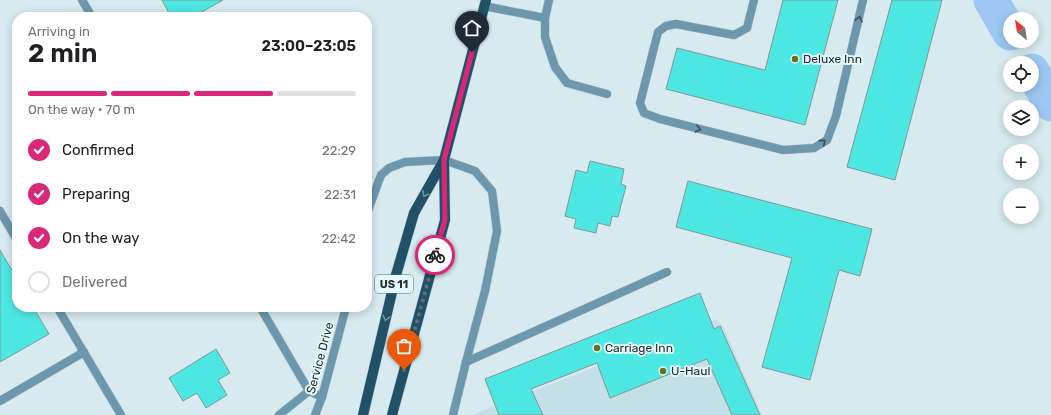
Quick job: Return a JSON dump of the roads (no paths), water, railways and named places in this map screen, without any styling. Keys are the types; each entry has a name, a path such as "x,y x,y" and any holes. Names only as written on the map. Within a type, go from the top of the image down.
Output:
{"main road":[{"name":"US 11","path":"363,415 396,275 414,213 444,160 485,3"},
{"name":"US 11","path":"392,415 445,220 444,160"}],"street":[{"path":"82,0 89,12"},
{"path":"549,0 545,18 545,37 555,67 567,83 607,94"},
{"path":"754,0 747,28 734,35 676,24 666,26 658,32 640,103 644,113 660,119 783,150 814,148 827,140 836,116 863,0"},
{"path":"485,3 545,18"},
{"path":"372,197 377,182 388,168 405,162 444,160 475,171 492,191 497,231 485,291 453,415"},
{"path":"0,211 12,231"},
{"path":"466,362 668,272"},
{"path":"60,312 121,415"},
{"path":"263,312 309,391 322,397"},
{"name":"Service Drive","path":"315,415 322,397 345,312"},
{"path":"0,401 84,352"},
{"path":"279,415 309,391"}],"waterway":[{"path":"991,0 1003,21"},
{"path":"1039,83 1051,104"}],"place":[{"name":"Deluxe Inn","path":"795,59"},
{"name":"Carriage Inn","path":"597,348"},
{"name":"U-Haul","path":"663,371"}]}
